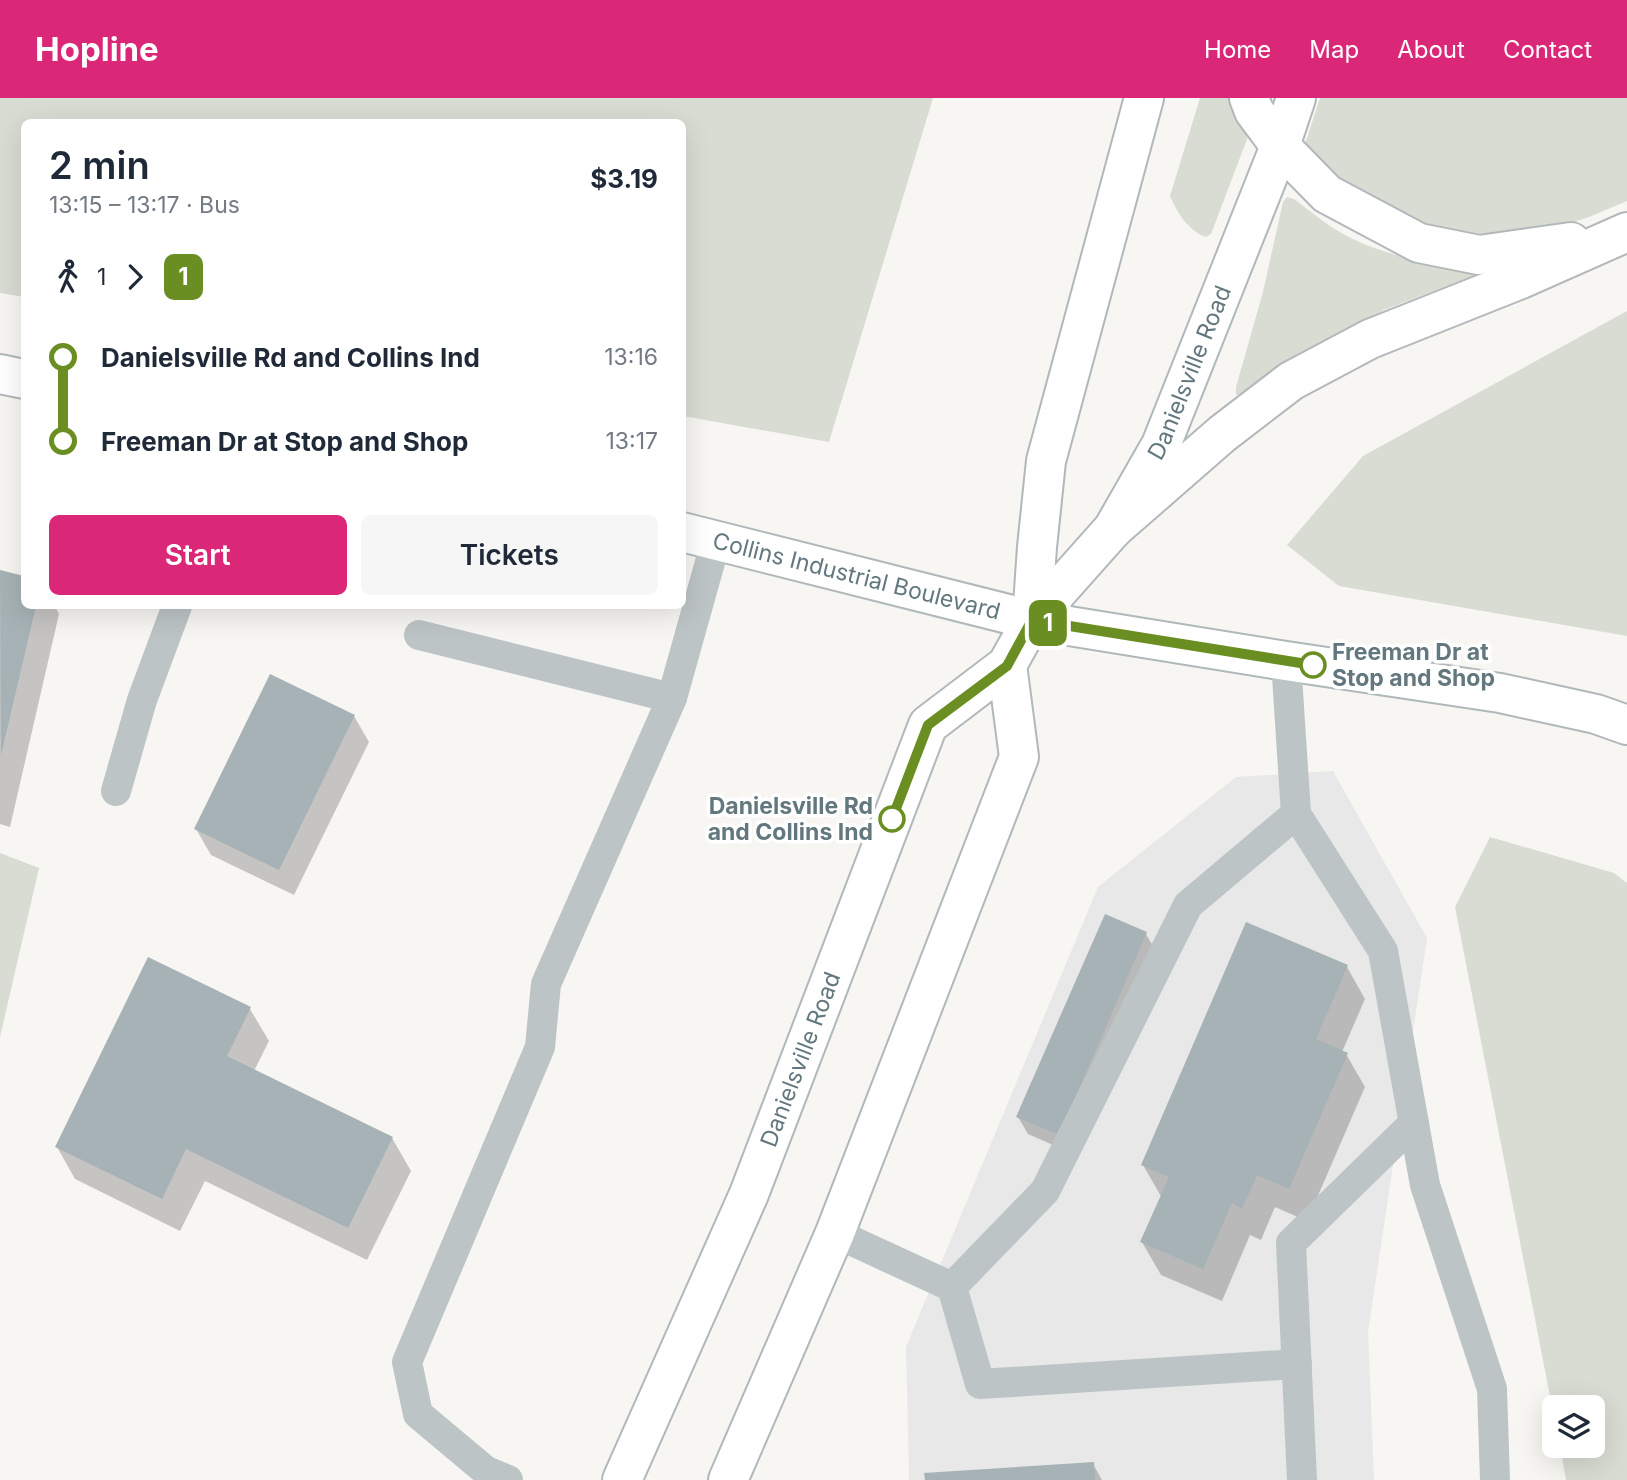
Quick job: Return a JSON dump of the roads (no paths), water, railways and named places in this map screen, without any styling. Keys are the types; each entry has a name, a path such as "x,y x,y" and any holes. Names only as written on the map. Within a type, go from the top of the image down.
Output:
{"main road":[{"name":"Danielsville Road","path":"1032,620 1046,461 1143,98"},
{"path":"1249,98 1254,111 1280,146 1328,194 1419,243 1479,255 1543,247 1627,231"},
{"name":"Danielsville Road","path":"622,1480 748,1194 928,725 1007,666 1032,620 1113,529 1161,444 1280,146 1296,98"},
{"path":"1113,529 1222,434 1291,382 1370,339 1521,279 1627,231"},
{"path":"0,374 21,378"},
{"name":"Collins Industrial Boulevard","path":"699,536 1032,620 1500,692 1596,714 1627,725"},
{"path":"728,1480 835,1233 1019,757 1007,666"}],"lane":[{"path":"508,1480 486,1471 418,1414 407,1362 540,1047 546,984 672,698 699,536"},
{"path":"116,791 142,700 176,609"},
{"path":"419,635 672,698"},
{"path":"1286,661 1296,814 1382,951 1426,1185 1492,1389 1495,1480"},
{"path":"952,1287 1045,1191 1188,905 1296,814"},
{"path":"1302,1480 1291,1243 1414,1123"},
{"path":"835,1233 952,1287 980,1384 1297,1364"}],"place":[{"name":"Freeman Dr at Stop and Shop","path":"1313,665"},
{"name":"Danielsville Rd and Collins Ind","path":"892,819"}]}
